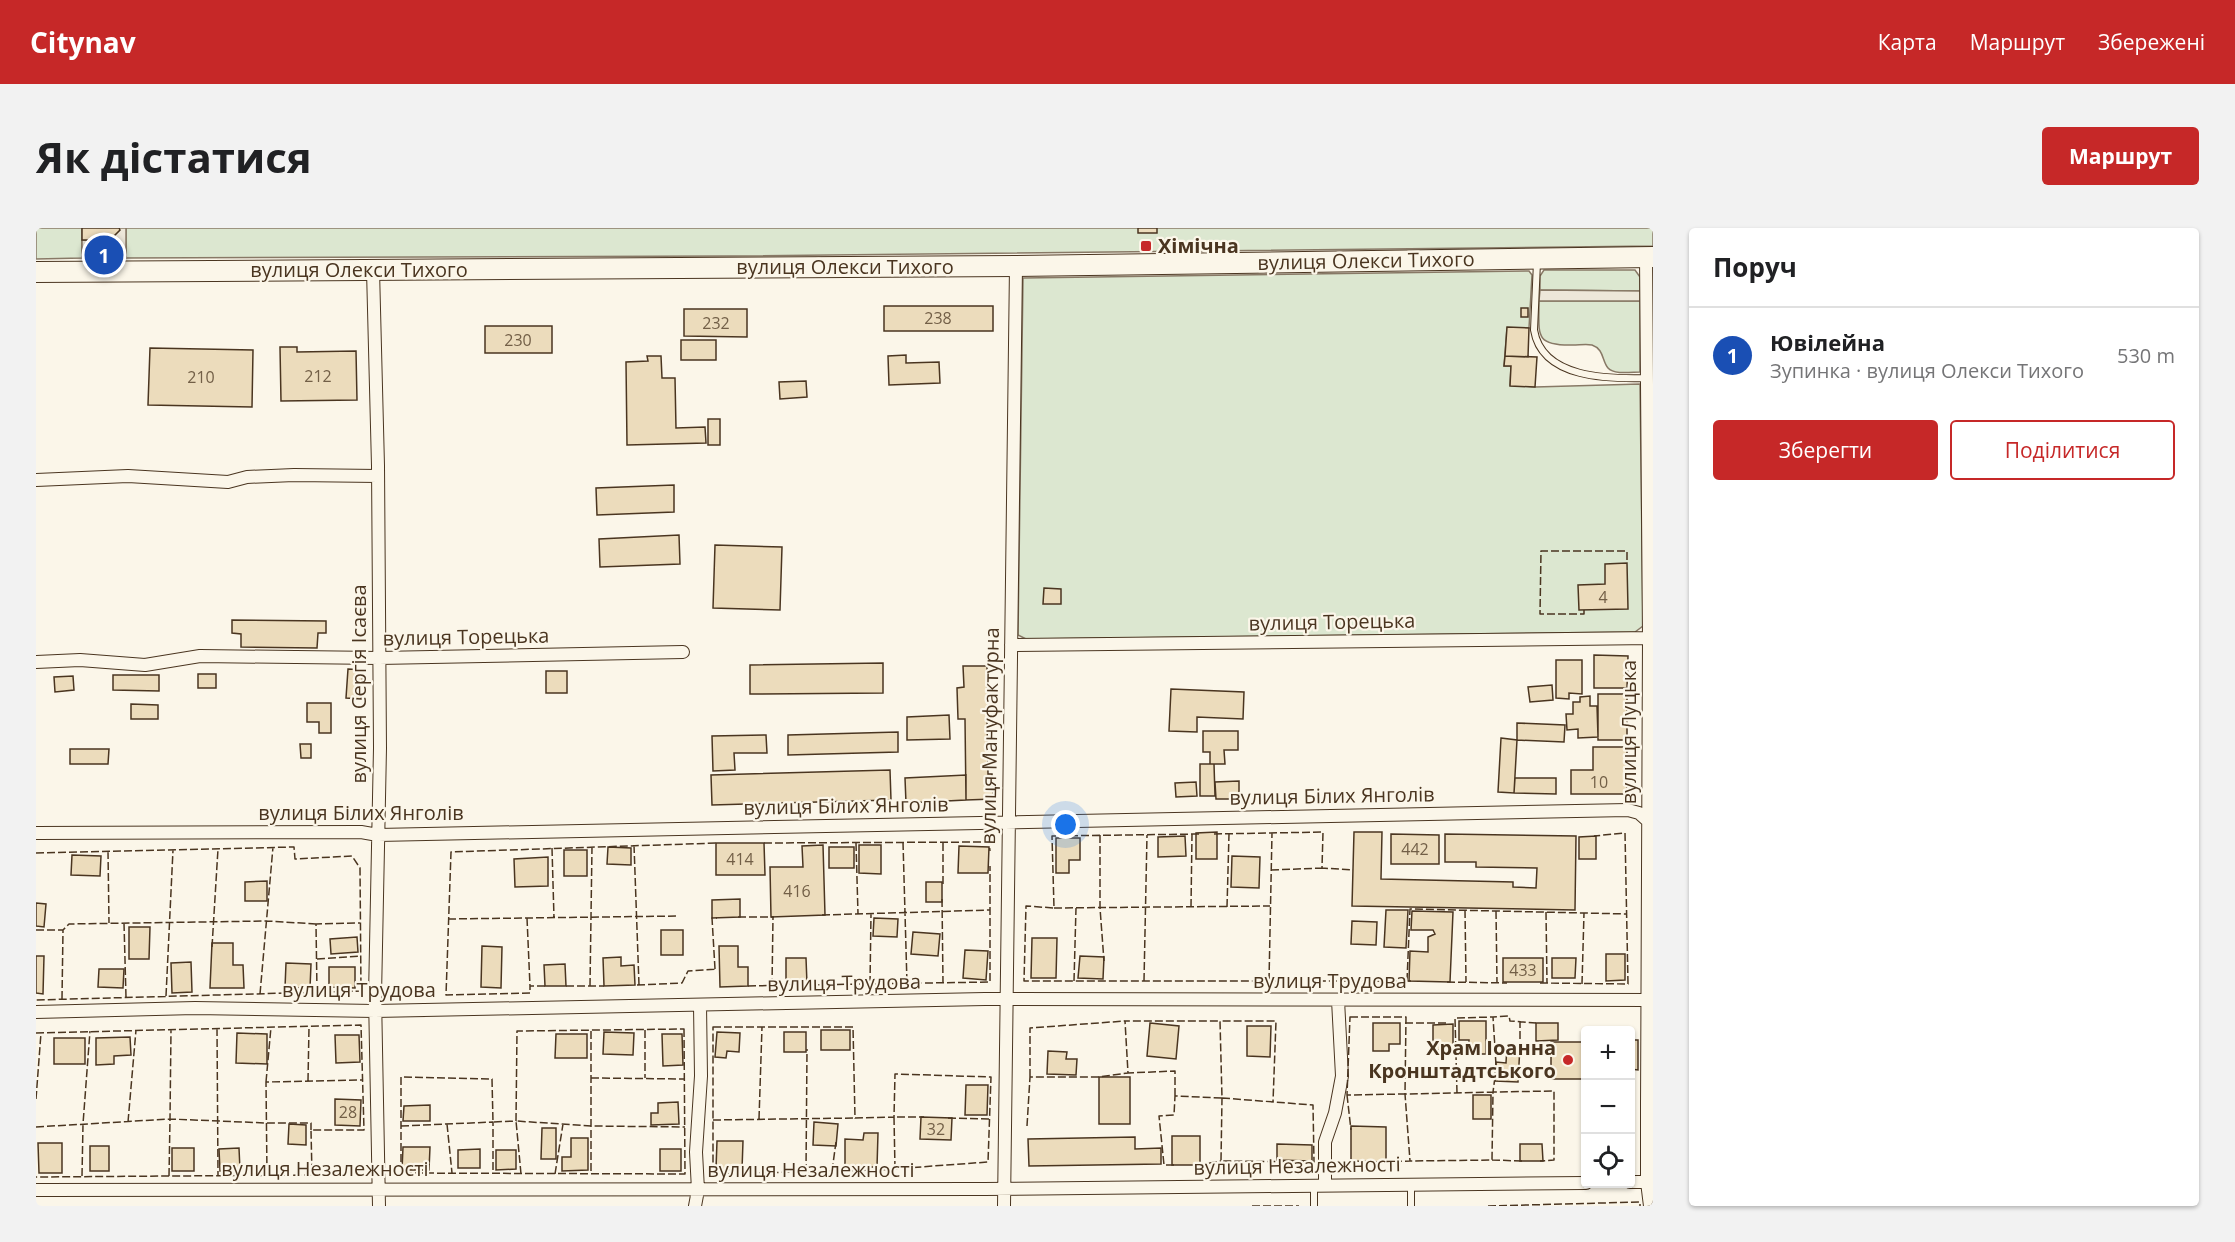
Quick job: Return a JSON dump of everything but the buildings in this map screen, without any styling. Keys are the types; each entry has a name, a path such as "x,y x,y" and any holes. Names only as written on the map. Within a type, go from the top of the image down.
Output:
{"main road":[{"name":"вулиця Олекси Тихого","path":"36,272 1016,267 1649,257"}],"street":[{"name":"вулиця Луцька","path":"1649,257 1647,378 1651,638 1650,1206"},
{"name":"вулиця Мануфактурна","path":"1004,1206 1016,267"},
{"name":"вулиця Сергія Ісаєва","path":"373,270 378,476 379,658 375,1011 379,1206"},
{"path":"36,480 128,476 228,482 247,477 294,475 378,476"},
{"name":"вулиця Торецька","path":"1011,645 1651,638"},
{"name":"вулиця Торецька","path":"36,662 80,660 145,665 200,656 379,658 683,652"},
{"name":"вулиця Білих Янголів","path":"36,833 361,832 378,835 1628,810 1639,813 1651,821"},
{"name":"вулиця Трудова","path":"36,1012 195,1008 375,1011 1006,1000 1650,1000"},
{"path":"1319,1185 1325,1142 1342,1076 1338,1000"},
{"path":"695,1206 698,1190 696,1152 701,1076 700,1005"},
{"name":"вулиця Незалежності","path":"36,1190 698,1190 1581,1183"}],"lane":[{"path":"1537,259 1534,330 1540,350 1568,369 1594,376 1647,378"},
{"path":"1411,1184 1411,1206"},
{"path":"1314,1206 1319,1185"}],"green space":[{"path":"36,228 82,228 82,258 36,259"},
{"path":"126,228 1653,228 1653,246 732,256 126,258"},
{"path":"1544,270 1635,270 1640,277 1640,291 1540,290 1540,276"},
{"path":"1529,271 1532,275 1529,328 1507,328 1504,366 1511,366 1510,385 1535,387 1640,384 1643,626 1635,632 1026,639 1018,635 1023,278"},
{"path":"1539,301 1640,301 1640,372 1611,370 1606,365 1599,349 1592,345 1560,345 1545,340 1539,330"}],"shaded area":[{"path":"119,228 126,228 126,258 82,258 82,240 110,240"},
{"path":"1540,290 1640,291 1640,301 1539,301"}],"fence":[{"path":"1584,610 1584,614 1540,614 1541,551 1627,551 1627,563"},
{"path":"1214,834 1323,832 1322,868 1353,870"},
{"path":"1269,981 1272,833"},
{"path":"1540,983 1628,984 1625,833 1594,836"},
{"path":"1191,907 1192,834"},
{"path":"1199,834 1052,836 1054,908 1026,906 1024,981 1411,981"},
{"path":"1227,907 1229,834"},
{"path":"1100,835 1100,908 1104,961"},
{"path":"1144,981 1147,835"},
{"path":"903,842 907,984"},
{"path":"943,842 943,884"},
{"path":"764,843 989,842 990,851"},
{"path":"545,986 530,986 530,993 446,995 451,852 716,843"},
{"path":"856,843 858,914"},
{"path":"634,845 639,985"},
{"path":"260,994 273,847"},
{"path":"36,853 294,847 295,859 352,856 360,868 361,991 36,1000"},
{"path":"590,986 592,847"},
{"path":"552,848 554,918"},
{"path":"212,947 218,849"},
{"path":"166,996 173,850"},
{"path":"108,851 109,923"},
{"path":"804,985 990,982 990,866"},
{"path":"1271,870 1322,868"},
{"path":"942,899 943,983"},
{"path":"1054,908 1270,906"},
{"path":"1074,981 1076,908"},
{"path":"1407,981 1410,909 1627,914"},
{"path":"822,915 990,910"},
{"path":"1465,910 1466,982"},
{"path":"1496,911 1497,983"},
{"path":"1546,912 1547,983"},
{"path":"1582,984 1584,913"},
{"path":"870,984 871,914"},
{"path":"448,919 679,916"},
{"path":"738,917 774,917"},
{"path":"772,986 773,917"},
{"path":"527,918 530,986"},
{"path":"715,969 712,918 717,918"},
{"path":"36,930 63,930 69,924 267,921 316,924"},
{"path":"124,923 126,997"},
{"path":"317,992 316,924 360,923"},
{"path":"62,999 63,930"},
{"path":"317,959 360,956"},
{"path":"637,985 682,983 688,971 717,969"},
{"path":"1447,982 1507,983"},
{"path":"748,986 795,985"},
{"path":"566,986 604,986"},
{"path":"1496,1065 1493,1017 1509,1016 1510,1021 1536,1023"},
{"path":"1350,1017 1406,1017 1405,1094 1347,1095 1350,1017"},
{"path":"1457,1093 1455,1018 1493,1017"},
{"path":"1030,1077 1030,1028 1125,1021"},
{"path":"1175,1096 1175,1071 1128,1073 1125,1021 1220,1021"},
{"path":"1174,1165 1164,1165 1159,1116 1174,1115 1175,1096 1222,1098 1220,1021 1276,1021 1273,1102"},
{"path":"1520,1021 1520,1050"},
{"path":"1405,1023 1446,1023"},
{"path":"36,1033 361,1025 364,1130 311,1130 312,1175 36,1177"},
{"path":"266,1082 271,1027"},
{"path":"308,1081 309,1027"},
{"path":"713,1027 853,1027 855,1118 894,1117 895,1074 991,1077 988,1162 879,1170 713,1174 713,1027"},
{"path":"759,1119 762,1027"},
{"path":"217,1028 218,1175"},
{"path":"684,1029 685,1174 401,1173 401,1077 492,1079 493,1122 516,1121 517,1031 684,1029"},
{"path":"128,1122 136,1030"},
{"path":"36,1127 170,1119 171,1030"},
{"path":"645,1030 645,1078"},
{"path":"82,1176 83,1124 90,1031"},
{"path":"591,1031 591,1174"},
{"path":"36,1099 41,1033"},
{"path":"806,1172 807,1049"},
{"path":"1027,1126 1030,1077 1099,1077 1128,1073"},
{"path":"1495,1077 1493,1092 1554,1091 1554,1160 1540,1161"},
{"path":"591,1078 685,1079"},
{"path":"267,1175 266,1082 362,1080"},
{"path":"1383,1162 1410,1161 1405,1094 1493,1092 1492,1160 1410,1161"},
{"path":"1347,1095 1351,1130"},
{"path":"1222,1098 1313,1105 1314,1162 1221,1161 1222,1098"},
{"path":"895,1169 894,1117 924,1117"},
{"path":"713,1120 855,1118"},
{"path":"948,1118 990,1119"},
{"path":"169,1176 170,1119 311,1123 311,1130"},
{"path":"521,1174 516,1121 591,1126 685,1127"},
{"path":"401,1126 493,1122 493,1174"},
{"path":"447,1124 452,1173"},
{"path":"555,1174 563,1124"},
{"path":"832,1171 836,1142"},
{"path":"1492,1160 1522,1161"},
{"path":"1198,1165 1221,1161"},
{"path":"1488,1206 1640,1202 1640,1206"},
{"path":"1252,1206 1299,1206"}],"place":[{"name":"Хімічна","path":"1146,246"},
{"name":"Ювілейна","path":"104,255"},
{"name":"Храм Іоанна Кронштадтського","path":"1568,1060"}]}
